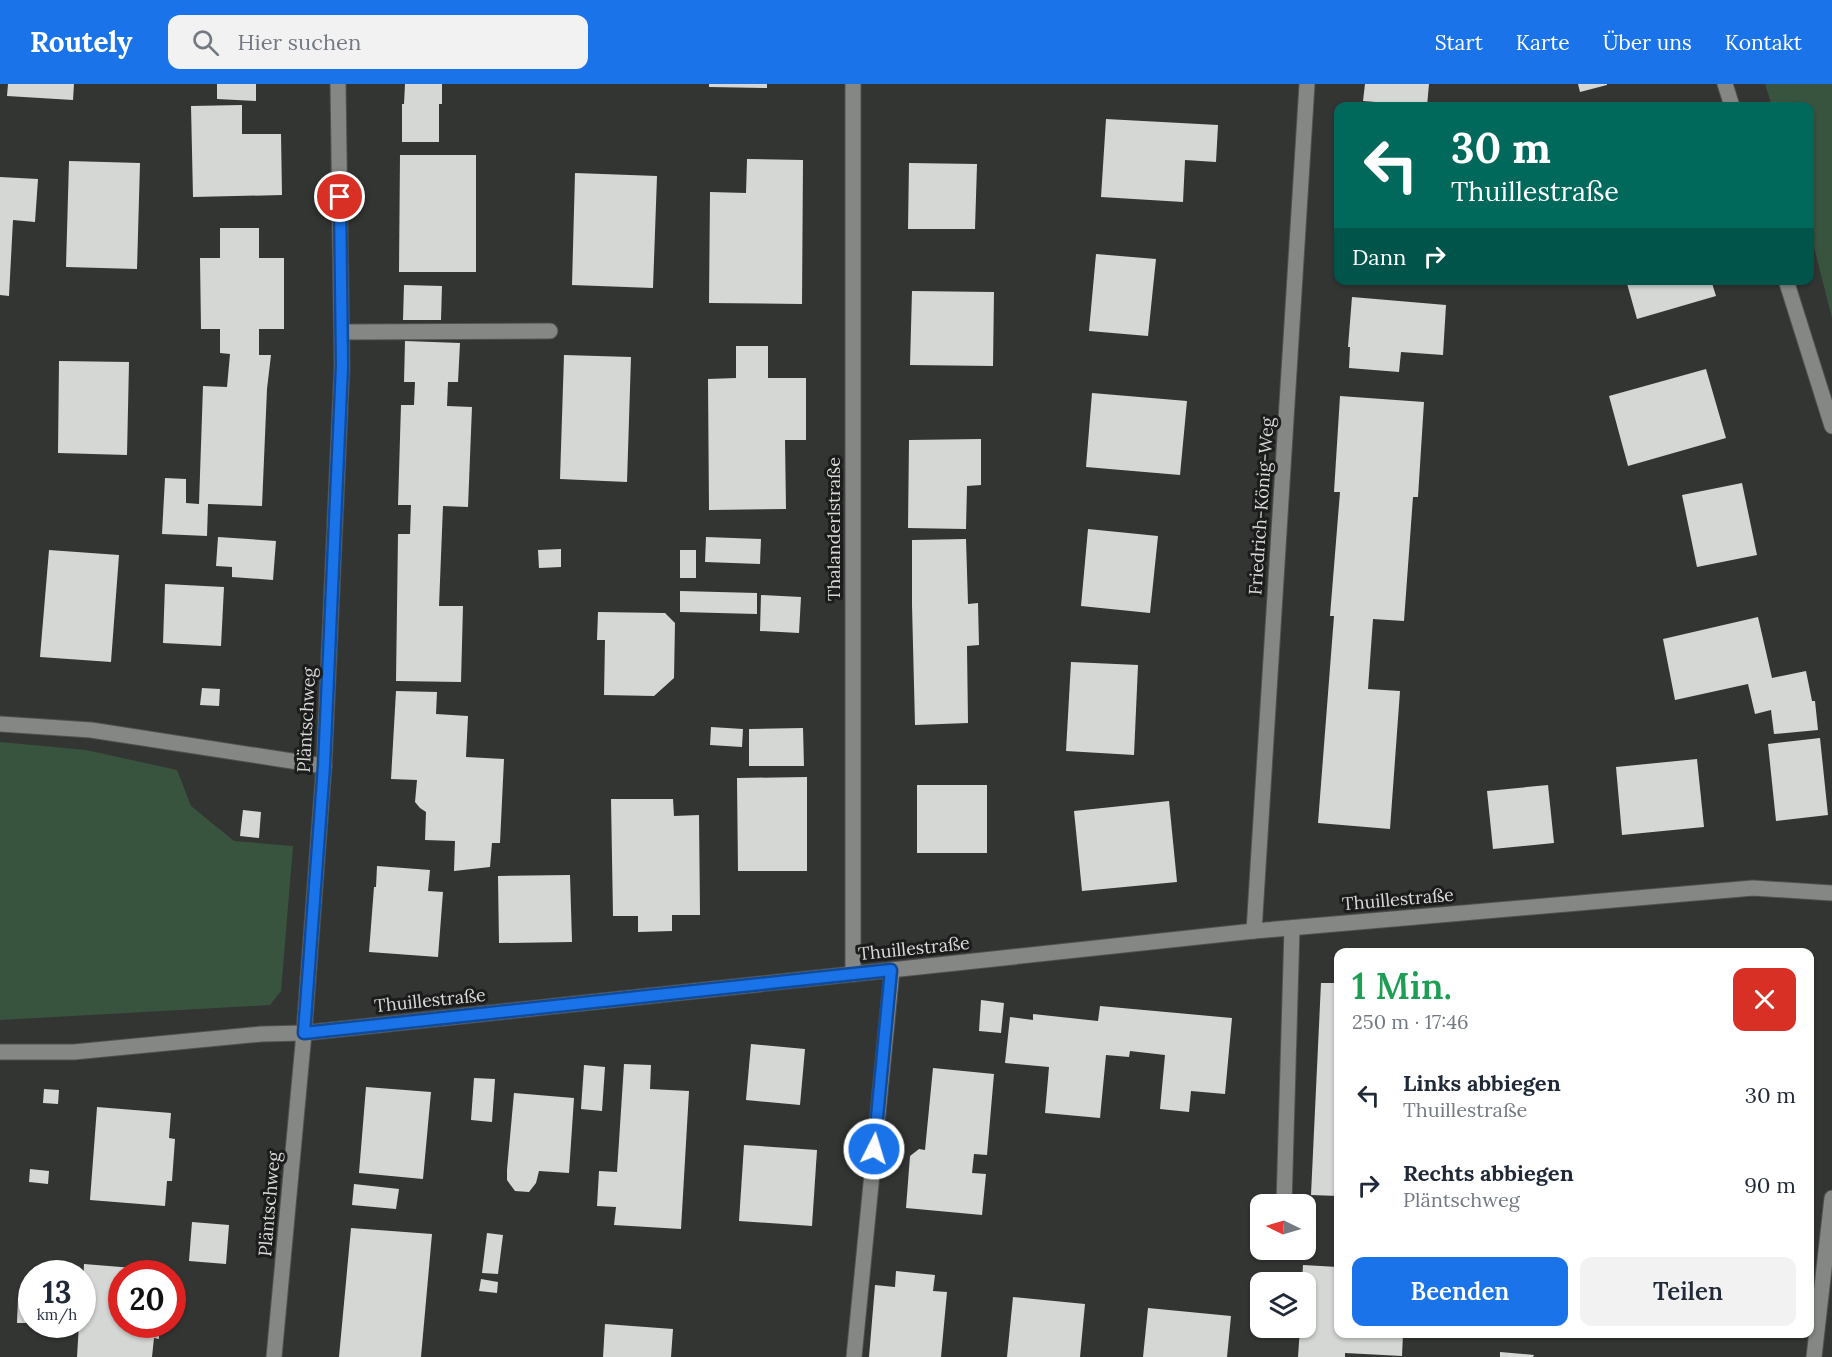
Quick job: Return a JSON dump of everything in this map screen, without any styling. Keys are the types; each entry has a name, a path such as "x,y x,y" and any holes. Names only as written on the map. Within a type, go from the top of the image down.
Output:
{"street":[{"name":"Pläntschweg","path":"274,1357 304,1033 324,766 342,378 338,84"},
{"name":"Thalanderlstraße","path":"853,84 853,974"},
{"name":"Friedrich-König-Weg","path":"1254,931 1307,84"},
{"path":"1725,84 1731,102"},
{"path":"1788,285 1832,426"},
{"path":"342,332 550,331"},
{"path":"0,724 91,730 324,766"},
{"name":"Thuillestraße","path":"0,1053 74,1052 262,1034 304,1033 1254,931 1753,888 1832,893"},
{"path":"1284,1194 1292,928"},
{"path":"854,1357 891,970"},
{"path":"1814,1357 1832,1198"}],"green space":[{"path":"1765,84 1832,84 1832,318 1814,247 1814,102 1771,102"},
{"path":"0,742 86,750 177,770 191,806 234,841 293,846 281,991 270,1005 0,1020"}],"building":[{"path":"8,84 74,84 73,100 7,96"},
{"path":"217,84 256,84 256,101 217,99"},
{"path":"405,84 442,84 442,104 439,104 439,142 402,142 402,104 404,104"},
{"path":"709,84 767,84 767,88 709,87"},
{"path":"1365,84 1429,84 1427,102 1363,101"},
{"path":"1578,84 1607,84 1607,85 1580,92"},
{"path":"242,105 242,134 281,134 282,195 193,197 191,106"},
{"path":"1106,119 1218,125 1216,162 1185,160 1183,202 1101,197"},
{"path":"400,155 476,155 476,272 399,272"},
{"path":"747,159 803,160 802,304 709,303 710,192 746,193"},
{"path":"69,161 140,163 137,269 66,267"},
{"path":"909,163 977,164 975,229 908,229"},
{"path":"575,173 657,176 653,288 572,285"},
{"path":"0,177 38,179 35,222 13,220 9,296 0,295"},
{"path":"220,228 259,228 259,258 284,258 284,329 259,329 259,355 271,355 267,389 262,506 208,504 207,536 162,534 165,478 186,479 186,503 199,504 203,386 227,387 230,354 220,353 220,329 201,329 200,258 220,258"},
{"path":"1096,254 1156,259 1148,336 1089,331"},
{"path":"404,285 442,286 441,320 403,320"},
{"path":"1627,285 1713,285 1716,296 1637,319"},
{"path":"912,291 994,292 993,366 910,365"},
{"path":"1352,297 1446,305 1443,355 1401,352 1399,372 1349,368 1350,347 1348,347"},
{"path":"405,341 460,343 458,382 448,382 447,406 472,407 468,507 443,506 439,606 463,606 461,682 396,681 398,534 410,534 411,505 398,505 401,405 414,405 415,382 404,382"},
{"path":"736,346 768,346 768,378 806,378 806,440 785,440 786,509 709,510 708,379 736,378"},
{"path":"564,355 631,357 627,482 560,479"},
{"path":"59,361 129,362 127,455 58,453"},
{"path":"1706,369 1726,438 1628,466 1609,396"},
{"path":"1092,393 1187,401 1180,475 1086,467"},
{"path":"1340,396 1424,402 1418,497 1413,497 1404,621 1373,619 1368,689 1400,691 1390,829 1318,823 1334,616 1330,616 1340,492 1334,492"},
{"path":"981,439 981,485 967,486 966,529 908,528 909,440"},
{"path":"1742,483 1757,555 1697,567 1682,495"},
{"path":"1088,529 1158,536 1150,613 1081,606"},
{"path":"218,537 276,541 273,580 232,577 232,567 216,566"},
{"path":"706,537 761,539 760,564 705,562"},
{"path":"966,539 968,604 978,603 979,645 967,646 968,723 915,725 912,540"},
{"path":"561,549 561,567 539,568 538,550"},
{"path":"49,550 119,555 111,662 40,657"},
{"path":"680,550 696,550 696,578 680,578"},
{"path":"165,584 224,587 221,646 163,643"},
{"path":"680,591 757,593 757,614 680,612"},
{"path":"761,595 801,597 799,633 760,631"},
{"path":"598,612 665,613 675,623 674,678 654,696 604,695 605,640 597,640"},
{"path":"1758,617 1772,678 1806,671 1812,701 1815,701 1818,730 1774,734 1771,710 1755,714 1748,684 1675,700 1663,639"},
{"path":"1071,662 1138,665 1134,755 1066,751"},
{"path":"202,688 220,689 219,706 200,705"},
{"path":"396,691 437,692 436,714 468,716 466,757 504,759 500,843 492,843 490,867 454,871 455,841 425,840 426,812 415,802 417,780 391,779"},
{"path":"711,727 743,729 742,747 710,745"},
{"path":"803,728 804,766 749,766 749,729"},
{"path":"1820,738 1828,815 1776,821 1768,744"},
{"path":"1697,759 1704,827 1622,835 1616,767"},
{"path":"807,777 807,871 738,871 737,778"},
{"path":"917,785 987,785 987,853 917,853"},
{"path":"1548,785 1554,843 1493,849 1487,791"},
{"path":"611,799 673,799 674,816 699,815 700,915 672,915 672,931 638,932 638,916 613,916"},
{"path":"1169,801 1177,882 1082,891 1074,811"},
{"path":"243,810 261,812 259,838 240,836"},
{"path":"377,866 430,870 428,891 443,892 438,957 369,952"},
{"path":"570,875 572,942 499,943 498,876"},
{"path":"1321,983 1334,983 1334,1196 1311,1194"},
{"path":"981,1000 1004,1003 1001,1033 979,1031"},
{"path":"1100,1006 1232,1018 1225,1094 1191,1091 1189,1112 1160,1109 1165,1055 1130,1051 1129,1057 1106,1055 1100,1118 1045,1113 1049,1067 1005,1063 1010,1017 1033,1020 1033,1014 1098,1021"},
{"path":"751,1044 805,1049 800,1105 746,1100"},
{"path":"624,1064 651,1065 650,1089 689,1091 681,1229 614,1225 616,1207 597,1206 599,1171 617,1172"},
{"path":"584,1065 605,1067 602,1111 581,1109"},
{"path":"933,1068 994,1074 987,1155 974,1154 972,1173 986,1174 982,1215 906,1208 910,1156 919,1149 925,1150"},
{"path":"474,1078 495,1079 492,1122 471,1120"},
{"path":"366,1087 431,1092 423,1179 359,1173"},
{"path":"44,1089 59,1090 58,1104 43,1103"},
{"path":"514,1093 574,1098 569,1173 539,1171 536,1183 529,1192 515,1191 507,1180"},
{"path":"97,1107 171,1113 169,1138 175,1139 172,1181 167,1181 165,1206 90,1200"},
{"path":"744,1145 817,1150 812,1226 739,1221"},
{"path":"30,1169 49,1171 48,1184 29,1182"},
{"path":"354,1184 399,1189 396,1209 352,1205"},
{"path":"192,1222 229,1225 226,1264 189,1261"},
{"path":"351,1228 432,1234 421,1357 339,1357"},
{"path":"487,1233 503,1235 498,1274 482,1273"},
{"path":"96,1265 108,1266 108,1338 154,1338 152,1357 77,1357 78,1338 96,1338"},
{"path":"1303,1265 1334,1267 1334,1338 1403,1338 1402,1356 1345,1353 1345,1357 1298,1357 1299,1338 1316,1338 1316,1272 1303,1272"},
{"path":"896,1271 935,1275 933,1291 947,1292 941,1357 869,1357 875,1285 895,1287"},
{"path":"481,1279 498,1282 497,1293 479,1291"},
{"path":"1013,1297 1085,1304 1080,1357 1007,1357"},
{"path":"1148,1308 1231,1316 1227,1357 1143,1357"},
{"path":"605,1324 673,1329 671,1357 603,1357"},
{"path":"1500,1352 1534,1355 1533,1357 1500,1357"}],"route":[{"path":"340,197 342,366 324,766 304,1033 891,970 874,1149"}]}
